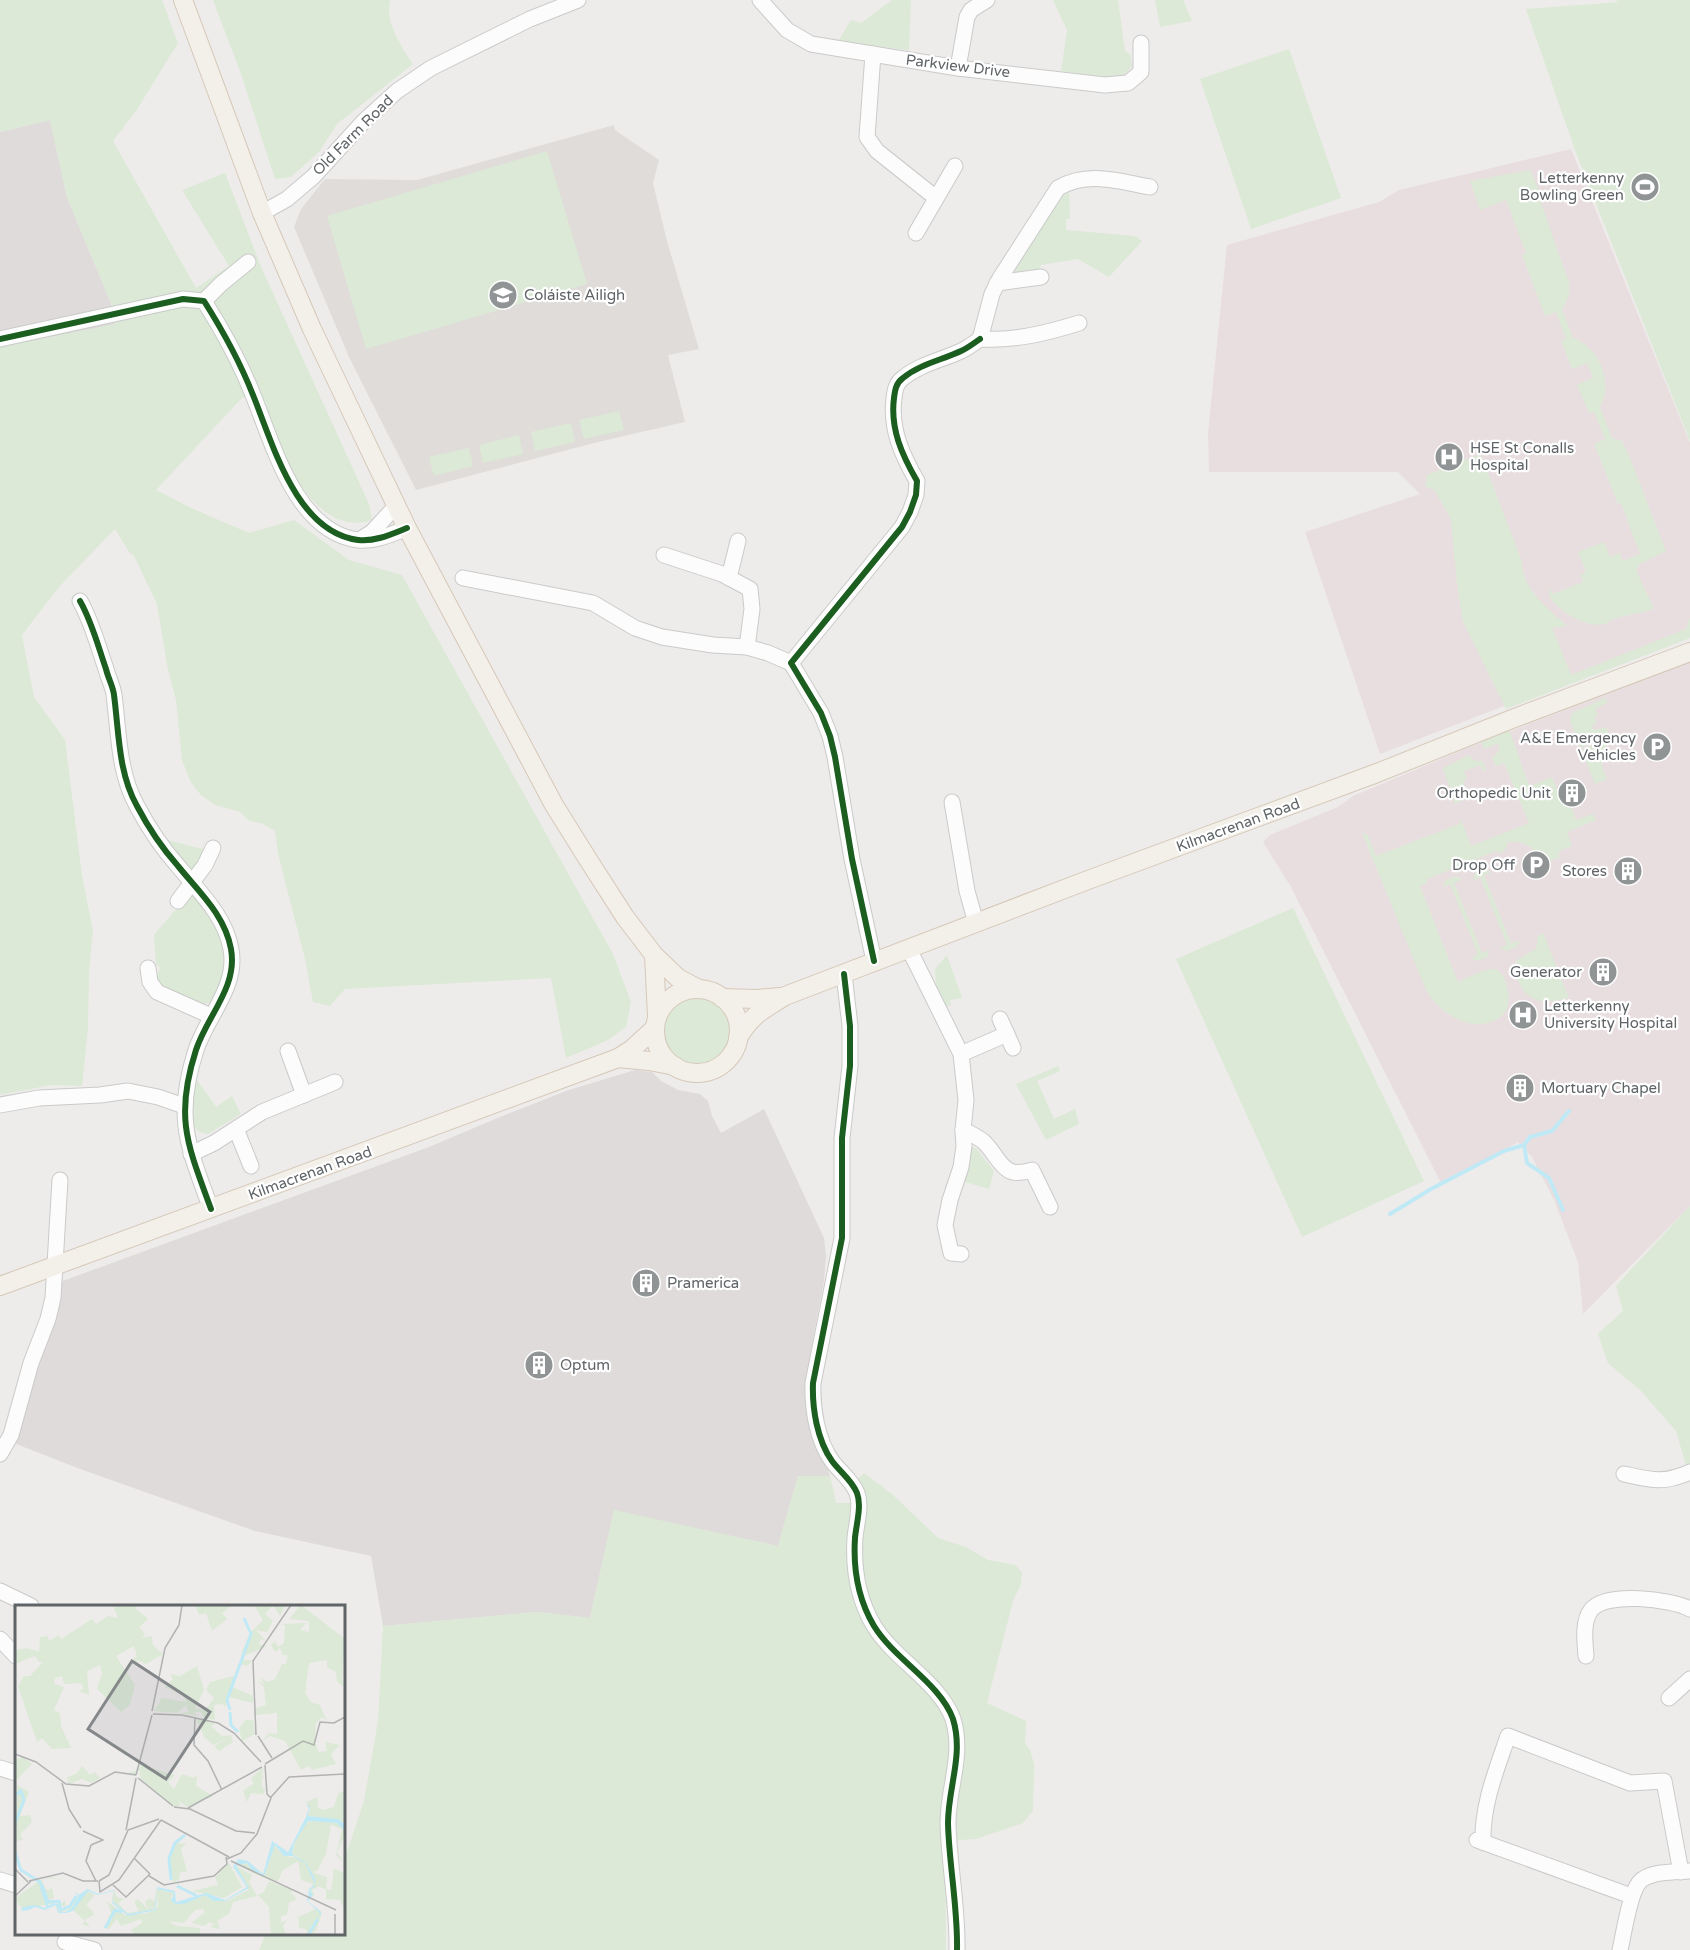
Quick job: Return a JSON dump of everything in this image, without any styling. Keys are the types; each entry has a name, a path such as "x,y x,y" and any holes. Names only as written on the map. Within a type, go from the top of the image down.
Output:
{"main road":[{"path":"183,0 262,213 312,329 407,528 554,805 613,898 654,955 678,978 722,998 734,1013 738,1025 738,1038 734,1050 727,1060 712,1070 693,1073 649,1060 618,1058"},
{"name":"Kilmacrenan Road","path":"738,1038 754,1016 785,996 1377,773 1478,732 1690,652"},
{"path":"654,955 659,1050 675,1066"},
{"path":"618,1058 632,1049 656,1022 663,1006 671,998 681,992 699,989"},
{"name":"Kilmacrenan Road","path":"722,998 757,999 785,996"},
{"name":"Kilmacrenan Road","path":"0,1286 618,1058"}],"street":[{"name":"Old Farm Road","path":"262,213 287,200 314,176 364,121 397,91 431,68 530,19 578,0"},
{"name":"Parkview Drive","path":"760,0 787,30 811,44 958,68 1035,75 1105,85 1128,83 1141,72 1141,44"},
{"path":"958,68 967,16 971,10 987,0"},
{"path":"873,54 867,137 877,152 936,198"},
{"path":"916,233 955,166"},
{"path":"980,339 997,283 1058,188 1072,180 1086,177 1150,187"},
{"path":"204,301 248,262"},
{"path":"997,283 1041,277"},
{"path":"0,339 183,299 204,301"},
{"path":"204,301 231,346 253,394 265,431 300,500 318,520 335,534 358,540 387,537 407,528"},
{"path":"791,663 873,563 910,512 918,486 900,448 893,424 893,401 897,384 910,373 962,351 980,339 1002,340 1023,337 1079,323"},
{"path":"358,540 372,532 396,506"},
{"path":"729,578 738,541"},
{"path":"664,555 729,578 750,589 752,609 747,647"},
{"path":"463,578 593,603 635,628 662,637 713,645 747,647 768,652 791,663 821,712 830,736 836,758 852,859 874,961"},
{"path":"80,601 90,618 114,691 121,757 136,805 166,852 203,894 223,925 232,950 232,968 228,985 196,1050 184,1106 184,1126 191,1154 211,1209"},
{"path":"952,802 967,891 976,923"},
{"path":"178,901 206,865 213,848"},
{"path":"909,949 961,1054 966,1100 964,1146 961,1167 950,1200 945,1225 951,1253 961,1254"},
{"path":"148,968 150,982 157,992 211,1016"},
{"path":"844,974 850,1026 850,1066 842,1138 842,1238 815,1372 812,1399 822,1440 831,1460 851,1482 858,1495 854,1558 856,1580 864,1603 886,1643 940,1695 952,1718 957,1736 958,1755 948,1821 957,1950"},
{"path":"961,1054 1010,1041 1000,1019"},
{"path":"288,1051 304,1095"},
{"path":"191,1154 262,1112 335,1082"},
{"path":"0,1105 39,1098 128,1091 158,1097 184,1106"},
{"path":"236,1129 251,1166"},
{"path":"963,1130 984,1142 1008,1171 1019,1174 1032,1170 1050,1208"},
{"path":"0,1454 11,1434 31,1363 48,1319 53,1298 60,1180"},
{"path":"1624,1474 1669,1480 1690,1472"},
{"path":"0,1593 29,1605"},
{"path":"1586,1656 1588,1617 1591,1610 1606,1600 1657,1601 1690,1609"},
{"path":"0,1639 15,1655"},
{"path":"1669,1698 1690,1679"},
{"path":"1620,1950 1635,1886 1645,1877 1685,1871 1668,1778 1630,1783 1508,1736 1486,1804 1480,1841 1631,1896"},
{"path":"0,1768 15,1773"},
{"path":"0,1880 15,1886"},
{"path":"64,1942 94,1950"}],"shaded area":[{"path":"50,120 67,197 112,306 115,325 0,347 0,132"},
{"name":"Coláiste Ailigh","path":"614,125 615,130 659,160 653,183 667,241 699,349 668,355 685,422 598,442 416,490 349,357 294,227 301,209 325,179 417,180"},
{"name":"HSE St Conalls Hospital","path":"1571,149 1690,443 1690,634 1380,754 1305,532 1420,494 1398,472 1209,472 1208,433 1227,245 1379,202 1399,190"},
{"name":"Letterkenny University Hospital","path":"1690,662 1690,1206 1583,1314 1578,1262 1554,1200 1532,1157 1518,1142 1442,1185 1291,887 1263,842 1270,835 1338,807 1353,796 1467,748"},
{"path":"635,1070 652,1072 661,1081 678,1090 700,1094 708,1101 712,1116 721,1133 764,1109 824,1238 826,1255 824,1281 814,1333 807,1393 811,1418 830,1476 798,1476 778,1546 614,1511 590,1618 537,1612 383,1626 371,1556 255,1531 16,1444 60,1282 429,1147 569,1090"}],"green space":[{"path":"0,0 162,0 178,43 136,111 113,141 196,288 229,266 182,190 225,173 262,269 369,504 372,520 350,522 330,515 313,500 298,481 286,458 261,393 242,398 156,490 249,533 294,520 349,560 402,575 613,954 631,1002 626,1027 608,1040 566,1058 551,978 345,989 330,1006 313,1002 305,959 278,854 275,831 261,823 250,821 240,812 215,805 201,795 191,783 182,760 176,700 168,670 157,604 134,556 115,529 58,588 22,635 34,697 65,740 82,875 93,931 89,970 88,1029 82,1086 51,1085 0,1095 0,347 115,324 112,306 67,197 50,120 0,132"},
{"path":"213,0 390,0 392,26 413,64 337,124 319,152 291,177 275,179 241,74"},
{"path":"892,0 911,0 909,50 838,42 851,20 861,23"},
{"path":"1053,0 1118,0 1125,51 1130,54 1132,66 1125,74 1117,78 1061,71 1067,30"},
{"path":"1155,0 1183,0 1192,21 1160,27"},
{"path":"1615,0 1690,0 1690,441 1576,153 1526,9 1620,2"},
{"path":"1289,49 1341,198 1251,229 1200,79"},
{"path":"547,151 587,284 366,349 327,216"},
{"path":"1530,170 1544,202 1541,203 1569,283 1568,297 1562,309 1573,338 1590,349 1602,367 1605,388 1600,407 1612,438 1622,441 1628,453 1666,551 1640,564 1636,570 1654,609 1613,619 1605,624 1590,624 1573,617 1558,607 1549,595 1551,589 1553,594 1583,582 1580,575 1586,572 1578,552 1604,542 1610,557 1620,553 1623,561 1640,554 1621,503 1618,504 1594,444 1605,439 1594,412 1589,413 1577,385 1593,378 1587,363 1572,369 1561,341 1566,339 1556,312 1545,316 1522,255 1526,253 1506,200 1480,210 1470,181"},
{"path":"1069,192 1070,219 1066,219 1066,230 1135,236 1142,241 1109,277 1078,259 1041,265 1037,274 1008,277 1060,198"},
{"path":"619,411 624,430 584,439 579,420"},
{"path":"571,423 575,442 535,451 531,432"},
{"path":"519,435 523,454 483,463 479,445"},
{"path":"469,448 473,466 434,476 429,457"},
{"path":"1481,454 1531,590 1567,626 1552,628 1571,675 1686,629 1690,618 1690,638 1506,709 1463,622 1451,519 1435,491 1425,486 1427,475"},
{"path":"1605,698 1607,703 1595,709 1598,715 1594,717 1597,723 1592,725 1594,730 1606,727 1610,736 1581,748 1570,721 1572,713"},
{"path":"1506,721 1529,785 1552,777 1563,803 1569,801 1576,820 1593,814 1596,820 1567,832 1572,846 1558,852 1560,857 1541,865 1537,854 1529,846 1520,842 1508,842 1505,850 1499,853 1496,851 1427,879 1427,883 1420,886 1458,982 1489,969 1499,971 1504,979 1509,998 1506,1010 1496,1020 1476,1024 1451,1016 1427,992 1362,833 1367,834 1376,856 1459,824 1461,820 1471,846 1529,823 1504,763 1496,766 1492,758 1499,751 1499,743 1484,749 1478,732"},
{"path":"1609,739 1602,759 1607,779 1595,784 1582,750"},
{"path":"1469,755 1475,761 1483,761 1486,770 1483,772 1480,765 1464,771 1467,779 1463,781 1468,798 1455,804 1443,768"},
{"path":"164,839 206,850 192,871"},
{"path":"1483,870 1492,872 1484,875 1511,943 1520,941 1516,947 1507,951 1500,948 1507,945 1480,877 1473,880 1475,873"},
{"path":"1453,877 1462,879 1454,883 1482,953 1490,950 1487,957 1477,961 1471,958 1478,954 1450,884 1442,887 1445,881"},
{"path":"191,895 201,903 216,926 224,953 223,980 213,999 204,1004 158,985 155,981 160,968 156,964 154,935"},
{"path":"1293,908 1424,1181 1302,1237 1176,959"},
{"path":"1543,933 1569,998 1541,1001 1534,999 1520,985 1516,973 1517,960 1536,949 1538,936"},
{"path":"947,955 962,998 950,1000 951,1005 944,1007 936,985 935,969"},
{"path":"696,995 715,1001 725,1011 731,1030 725,1049 715,1059 696,1065 677,1059 667,1049 661,1030 667,1011 677,1001"},
{"path":"1058,1066 1060,1071 1037,1081 1054,1119 1075,1109 1079,1124 1046,1140 1016,1084"},
{"path":"197,1080 216,1107 232,1096 241,1114 208,1134 200,1132 194,1127 191,1112"},
{"path":"972,1147 976,1148 994,1171 989,1189 962,1181 969,1150"},
{"path":"1690,1206 1690,1464 1686,1465 1676,1431 1641,1391 1608,1363 1598,1334 1623,1311 1616,1286"},
{"path":"864,1473 892,1494 938,1538 966,1547 988,1560 1016,1565 1022,1573 1021,1584 1013,1601 987,1703 1026,1721 1025,1743 1030,1750 1034,1764 1033,1811 1023,1823 976,1839 945,1841 946,1950 259,1950 266,1935 345,1935 345,1853 364,1801 378,1721 383,1626 537,1612 590,1618 614,1510 778,1546 798,1476 830,1476 836,1503 851,1503 849,1574 857,1480"}],"waterway":[{"path":"1390,1214 1431,1189 1504,1151 1524,1145 1530,1137 1552,1131 1569,1111"},
{"path":"1524,1145 1527,1163 1549,1178 1563,1210"}],"cycle path":[{"path":"0,339 183,299 204,301 243,371 290,483 303,504 318,521 337,533 358,540 377,539 407,528"},
{"path":"874,961 852,859 830,736 821,713 791,663 902,527 910,512 916,495 917,481 898,441 893,409 897,384 917,369 964,350 980,339"},
{"path":"80,601 113,688 120,752 131,793 161,845 217,915 231,949 232,963 226,989 196,1050 186,1095 185,1114 190,1149 211,1209"},
{"path":"844,974 850,1026 850,1066 842,1138 842,1238 813,1383 813,1403 819,1434 827,1453 857,1493 859,1510 855,1561 864,1605 874,1626 883,1638 938,1694 953,1719 957,1745 948,1823 957,1950"}],"place":[{"name":"Letterkenny Bowling Green","path":"1645,187"},
{"name":"Coláiste Ailigh","path":"503,295"},
{"name":"HSE St Conalls Hospital","path":"1449,457"},
{"name":"A&E Emergency Vehicles","path":"1657,747"},
{"name":"Orthopedic Unit","path":"1572,793"},
{"name":"Drop Off","path":"1536,865"},
{"name":"Stores","path":"1628,871"},
{"name":"Generator","path":"1603,972"},
{"name":"Letterkenny University Hospital","path":"1523,1015"},
{"name":"Mortuary Chapel","path":"1520,1088"},
{"name":"Pramerica","path":"646,1283"},
{"name":"Optum","path":"539,1365"}]}
